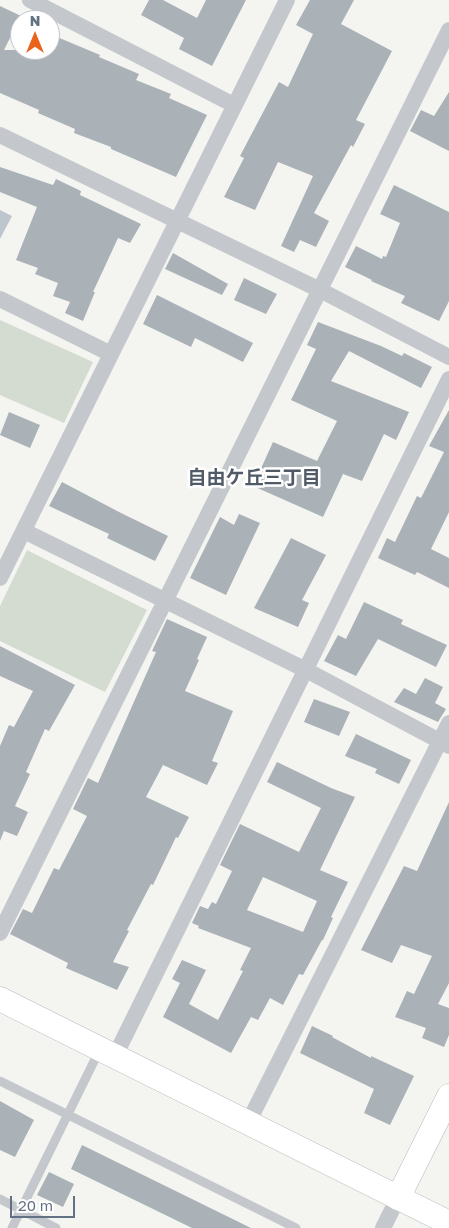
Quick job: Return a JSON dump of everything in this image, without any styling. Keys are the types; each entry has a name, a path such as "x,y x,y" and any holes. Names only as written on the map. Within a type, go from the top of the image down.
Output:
{"street":[{"path":"30,0 234,105"},
{"path":"0,578 287,0"},
{"path":"0,933 449,30"},
{"path":"0,135 320,290 449,357"},
{"path":"0,299 110,354"},
{"path":"108,1052 306,670 449,379"},
{"path":"24,531 306,670 444,744"},
{"path":"248,1122 444,744 449,723"},
{"path":"0,999 449,1223"},
{"path":"383,1228 449,1096"}],"lane":[{"path":"12,1228 68,1114 108,1052"},
{"path":"0,1081 296,1228"},
{"path":"0,1200 56,1228"}],"shaded area":[{"path":"0,210 12,216 0,239"},
{"path":"0,320 93,362 64,423 0,395"},
{"path":"27,550 147,610 105,692 0,641 0,606"}],"building":[{"path":"149,0 163,0 197,18 206,0 246,0 212,66 179,49 184,38 141,15"},
{"path":"310,0 354,0 341,24 392,51 356,120 365,124 353,147 351,145 314,213 329,221 316,247 300,240 294,252 281,246 313,176 278,162 255,210 224,197 244,158 240,156 279,82 288,87 313,34 296,25"},
{"path":"0,6 10,11 10,38 4,50 10,50 10,60 60,60 60,38 139,74 136,80 171,94 169,98 207,115 176,177 111,149 111,147 74,133 75,129 38,113 39,110 0,93"},
{"path":"449,92 449,151 410,131 421,110 434,116"},
{"path":"0,167 53,185 56,179 81,191 80,195 141,224 130,243 118,238 93,292 95,292 83,321 65,313 70,302 53,296 58,283 35,274 38,268 16,260 37,207 0,192"},
{"path":"394,185 449,212 449,301 439,321 401,303 405,296 345,267 356,246 382,259 383,256 386,257 400,223 380,214"},
{"path":"173,253 228,284 222,295 165,269"},
{"path":"244,278 277,294 266,314 234,300"},
{"path":"157,295 253,343 243,362 195,338 191,347 143,324"},
{"path":"318,322 402,356 404,353 432,367 421,388 349,351 331,381 409,412 396,440 384,434 362,481 343,474 323,517 253,486 273,442 317,461 337,421 291,400 316,349 307,345"},
{"path":"449,410 449,512 431,549 449,558 449,588 417,572 415,575 378,558 387,538 395,542 417,496 421,498 444,452 429,446"},
{"path":"9,412 40,425 30,448 0,435"},
{"path":"62,482 168,536 155,561 107,538 109,534 49,506"},
{"path":"239,514 260,523 226,595 190,578 220,517 234,525"},
{"path":"291,538 326,555 302,600 309,603 298,627 254,608"},
{"path":"364,602 403,620 401,624 447,645 436,667 378,639 356,676 324,661 338,635 346,639"},
{"path":"167,619 207,637 185,691 233,711 212,761 218,763 207,785 163,765 146,797 189,817 178,838 176,837 153,885 151,884 113,962 129,967 117,990 66,968 68,963 10,934 23,909 32,913 54,868 59,870 87,816 73,809 88,778 98,783 156,652 152,651"},
{"path":"0,646 75,685 49,731 45,729 26,772 30,774 15,806 28,812 17,836 4,831 0,841 0,746 9,725 14,727 33,691 0,676"},
{"path":"425,678 443,687 435,703 446,709 438,722 394,702 404,688 416,694"},
{"path":"314,699 350,712 339,736 304,722"},
{"path":"356,734 411,760 399,784 375,773 377,769 345,756"},
{"path":"277,762 331,788 355,797 320,870 348,882 331,917 333,918 323,940 303,975 299,974 283,1005 270,998 258,1020 251,1017 231,1053 163,1017 180,983 172,979 182,960 206,970 189,1004 218,1020 243,971 240,970 251,948 198,928 199,926 192,923 200,906 208,909 212,902 216,904 232,871 220,865 240,824 299,852 321,808 267,782","holes":["263,877 317,901 303,932 247,910"]},
{"path":"449,802 449,983 438,1004 449,1008 449,1035 444,1047 422,1038 426,1028 395,1017 407,991 414,994 432,956 401,945 392,963 361,950 404,866 417,871"},
{"path":"312,1026 371,1058 371,1056 414,1076 390,1125 364,1113 374,1089 300,1053"},
{"path":"0,1101 34,1120 15,1157 0,1150"},
{"path":"82,1145 251,1228 192,1228 71,1169"},
{"path":"49,1172 74,1184 63,1207 37,1195"}],"district":[{"name":"自由ケ丘三丁目","path":"254,478"}]}
